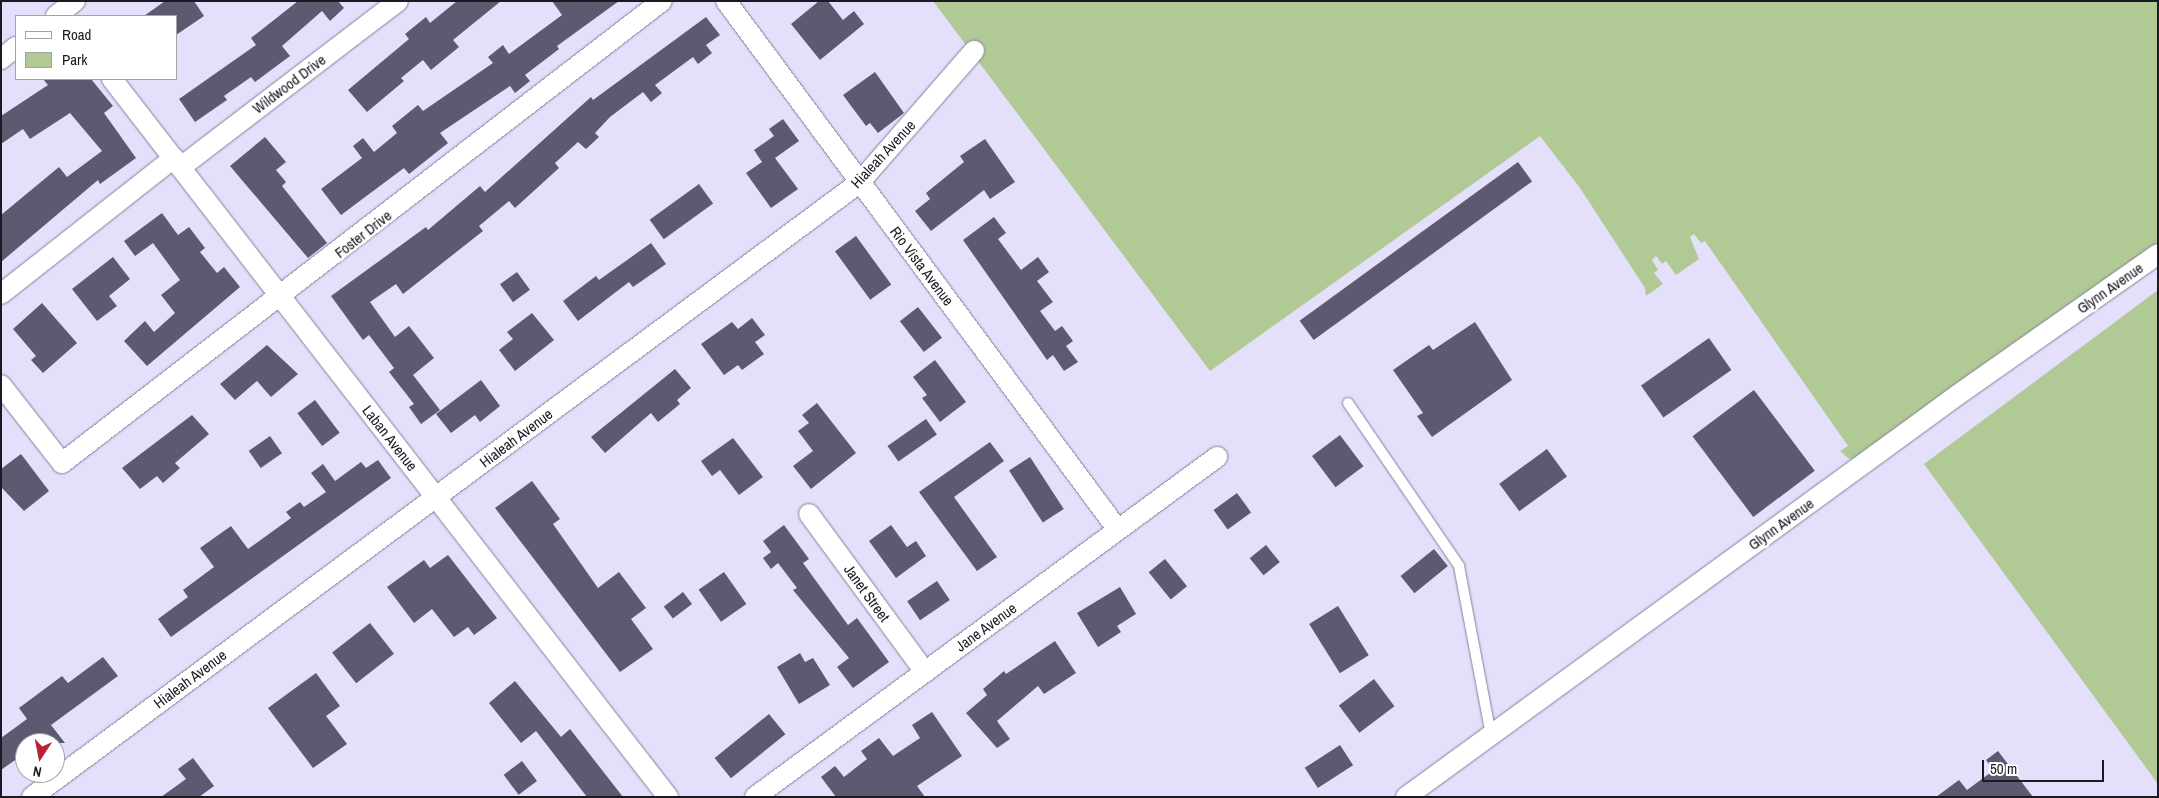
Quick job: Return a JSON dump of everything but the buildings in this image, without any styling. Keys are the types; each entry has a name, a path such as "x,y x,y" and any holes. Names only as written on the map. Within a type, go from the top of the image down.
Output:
{"street":[{"name":"Wildwood Drive","path":"1,294 177,162 398,1"},
{"name":"Foster Drive","path":"1,385 62,464 281,297 662,1"},
{"name":"Rio Vista Avenue","path":"726,1 1118,530"},
{"path":"1,59 15,48"},
{"name":"Hialeah Avenue","path":"32,797 860,182 974,52"},
{"name":"Laban Avenue","path":"113,80 668,797"},
{"name":"Glynn Avenue","path":"1406,797 1959,394 2158,254"},
{"name":"Jane Avenue","path":"755,797 1217,457"},
{"name":"Janet Street","path":"809,514 925,672"}],"lane":[{"path":"1348,403 1459,566 1491,736"}],"green space":[{"path":"933,1 2158,1 2158,246 1856,460 1848,458 1840,451 1848,446 1705,241 1701,243 1694,234 1690,237 1699,259 1676,275 1666,261 1662,264 1656,256 1652,260 1658,270 1654,273 1663,284 1646,296 1645,288 1580,188 1540,136 1210,371"},
{"path":"2158,290 2158,784 1924,464"}]}
